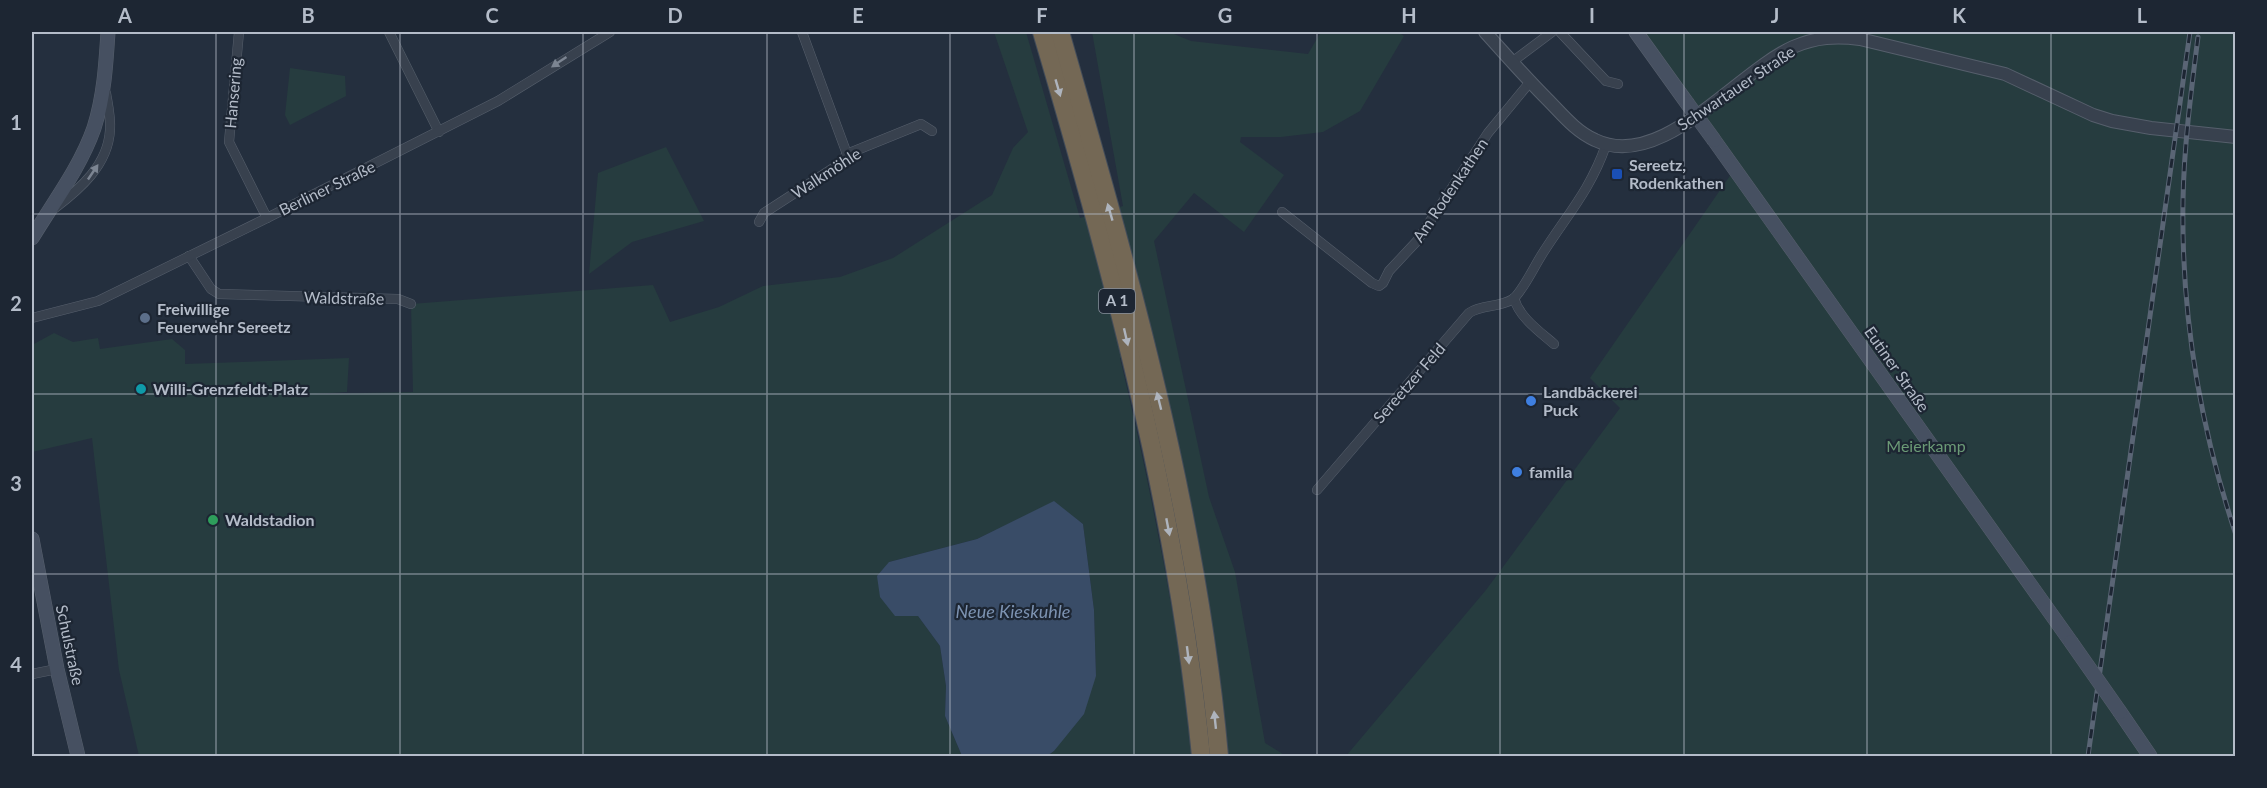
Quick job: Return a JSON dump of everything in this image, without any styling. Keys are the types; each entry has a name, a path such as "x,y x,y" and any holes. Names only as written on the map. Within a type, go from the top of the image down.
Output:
{"highway":[{"name":"A 1","path":"1042,32 1113,282 1155,460 1186,574"},
{"name":"A 1","path":"1060,32 1130,281 1173,458 1186,574 1211,684 1218,756"},
{"name":"A 1","path":"1190,596 1201,756"}],"main road":[{"path":"32,238 78,163 94,129 105,82 108,32"},
{"name":"Eutiner Straße","path":"1636,32 2150,756"},
{"name":"Schulstraße","path":"32,539 57,669 78,756"}],"street":[{"name":"Hansering","path":"238,32 229,142 267,218"},
{"path":"389,32 439,132"},
{"name":"Berliner Straße","path":"32,318 98,301 267,218 498,101 610,32"},
{"path":"802,32 848,154"},
{"name":"Schwartauer Straße","path":"1485,32 1573,126 1593,140 1606,145 1642,145 1658,140 1680,127 1756,70 1791,47 1812,40 1837,37 1860,39 2003,74 2093,115 2134,126 2235,137"},
{"path":"1512,62 1552,32"},
{"path":"1560,32 1606,81 1618,84"},
{"path":"50,211 78,190 93,174 104,154 110,131 105,82"},
{"name":"Am Rodenkathen","path":"1282,212 1379,286 1383,283 1389,270 1417,241 1488,133 1530,82"},
{"name":"Walkmöhle","path":"759,222 764,213 838,165 848,154 921,124 932,131"},
{"path":"1554,344 1537,330 1517,307 1515,297 1579,203 1597,171 1606,145"},
{"name":"Waldstraße","path":"189,256 211,289 219,294 398,299 411,303"},
{"name":"Sereetzer Feld","path":"1317,490 1469,314 1476,308 1494,306 1515,297"},
{"path":"32,674 57,669"}],"green space":[{"path":"994,32 1026,32 1080,218 1123,206 1092,32 1169,32 1191,41 1308,54 1321,32 1398,32 1404,36 1360,111 1323,132 1281,137 1241,137 1240,142 1284,175 1244,232 1194,193 1154,241 1209,497 1235,572 1265,743 1286,756 1225,756 1207,604 1182,459 1156,345 1120,358 1169,593 1193,735 1193,756 1047,756 1054,751 1096,676 1094,610 1083,524 1054,502 977,539 889,562 918,616 940,646 946,686 945,716 962,756 139,756 119,670 92,438 32,452 32,345 54,333 73,342 98,338 100,349 172,339 185,350 185,364 349,358 347,392 316,394 413,392 411,304 653,285 670,322 719,307 763,286 840,277 893,258 992,195 1013,148 1028,132"},
{"name":"Meierkamp","path":"1636,32 2235,32 2235,756 1346,756 1486,590 1620,408 1590,378 1734,170"},
{"path":"290,68 345,76 346,96 290,125 285,115"},
{"path":"666,147 704,221 632,242 589,274 598,173"}],"water":[{"name":"Neue Kieskuhle","path":"1054,501 1083,524 1094,610 1096,676 1084,714 1054,751 1047,756 962,756 945,716 946,686 940,646 918,616 895,616 880,597 877,576 889,562 977,539"}],"railway":[{"path":"2088,756 2190,32"},
{"path":"2198,37 2188,119 2184,180 2185,286 2189,328 2203,412 2212,453 2236,535"}],"place":[{"name":"Sereetz, Rodenkathen","path":"1617,174"},
{"name":"Freiwillige Feuerwehr Sereetz","path":"145,318"},
{"name":"Willi-Grenzfeldt-Platz","path":"141,389"},
{"name":"Landbäckerei Puck","path":"1531,401"},
{"name":"famila","path":"1517,472"},
{"name":"Waldstadion","path":"213,520"}]}
